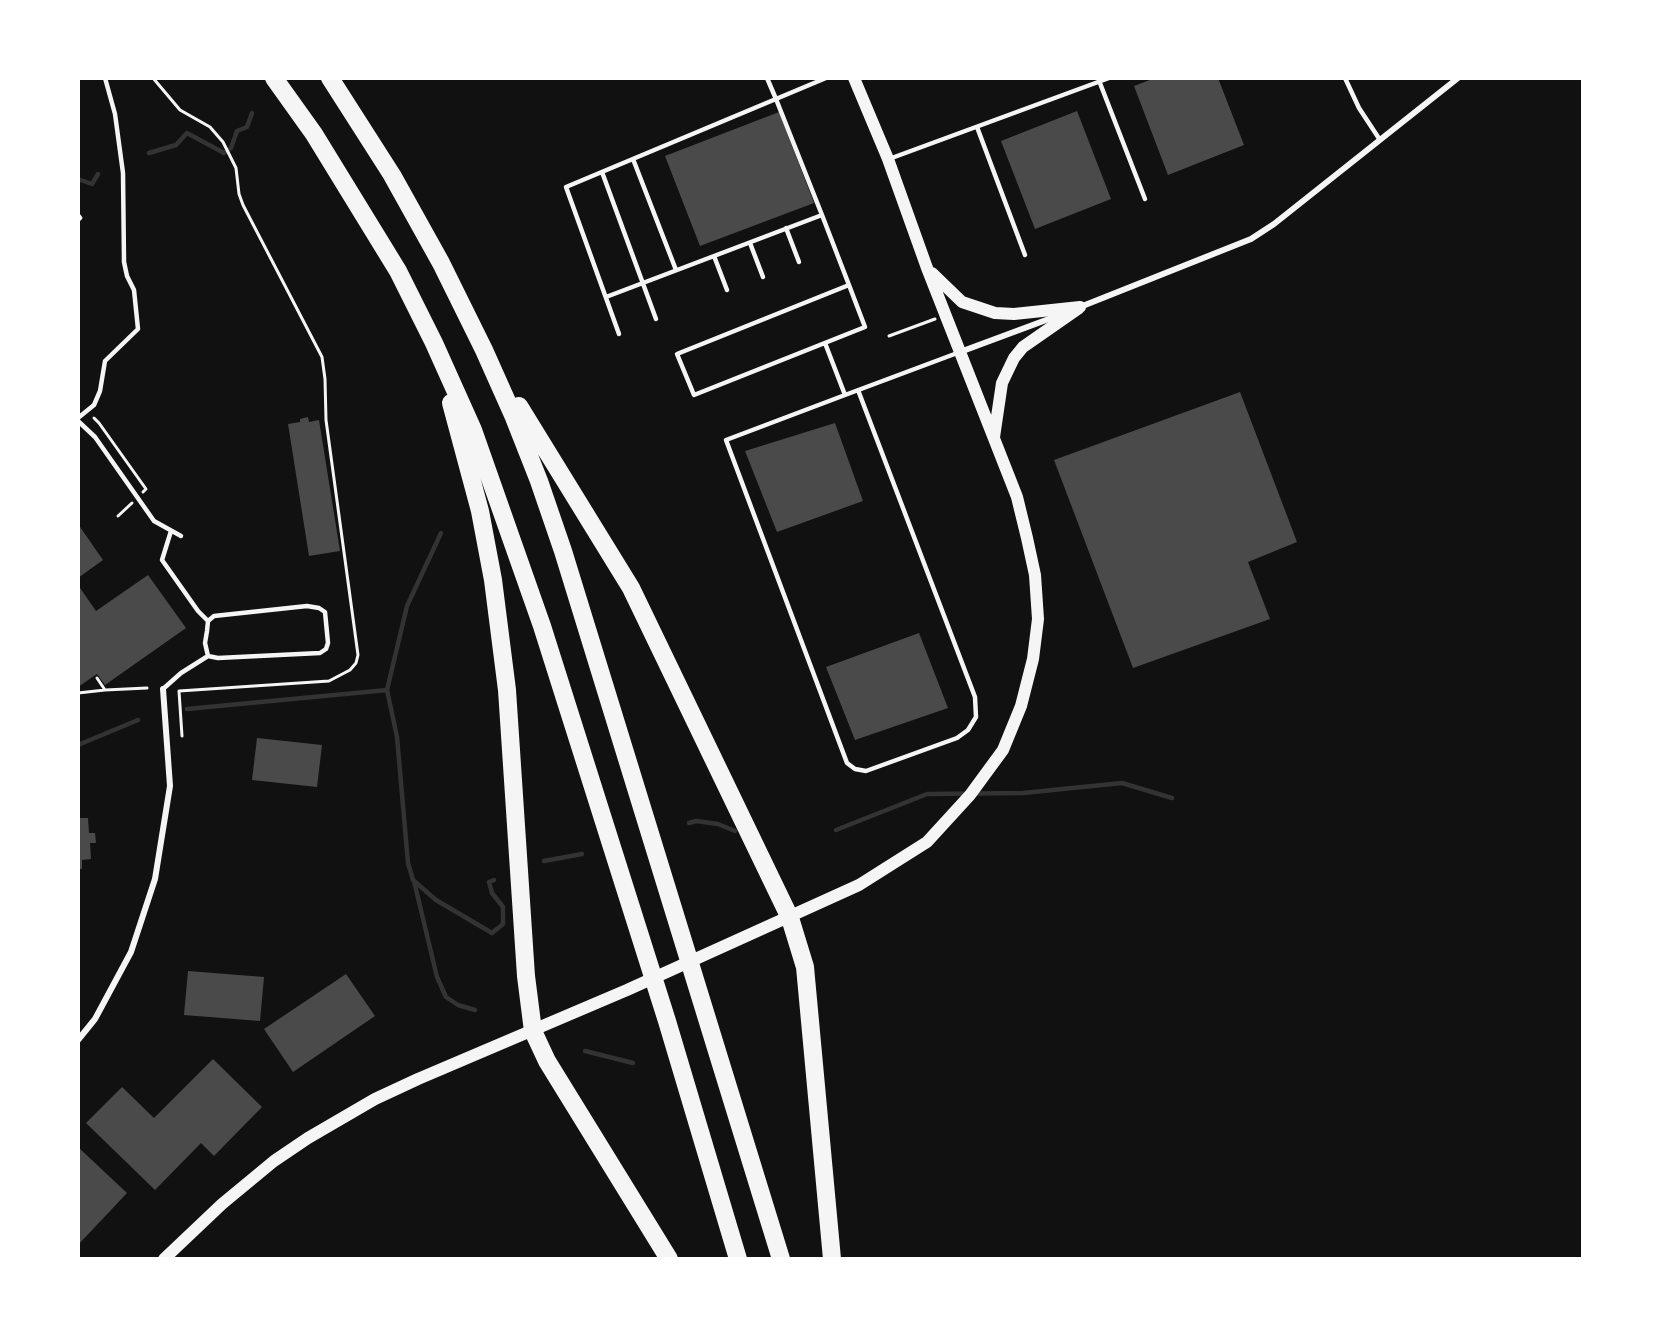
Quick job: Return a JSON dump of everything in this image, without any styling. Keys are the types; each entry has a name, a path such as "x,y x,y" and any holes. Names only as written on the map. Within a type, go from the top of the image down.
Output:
{"highway":[{"path":"274,78 314,134 398,271 473,430 542,626 636,921 738,1259"},
{"path":"330,78 392,175 441,262 484,350 535,470 563,551 781,1259"},
{"path":"434,344 480,511 493,579 507,690 526,976 533,1031 547,1061 669,1259"},
{"path":"484,350 631,588 790,918 805,967 832,1259"}],"main road":[{"path":"164,1259 274,1161 316,1133 375,1099 790,918 859,885 927,842 970,795 1003,750 1023,697 1034,659 1038,619 1035,575 1025,528 1017,497 927,268 888,159 854,78"},
{"path":"927,268 962,302 979,309 1014,314 1080,307"},
{"path":"994,438 1002,383 1014,358 1023,347 1080,307"}],"street":[{"path":"960,352 1251,239 1274,224 1458,78"},
{"path":"78,1040 95,1019 131,952 155,879 170,786 163,689"}],"lane":[{"path":"105,78 115,114 123,173 124,262 127,276 134,290 138,328 105,362 100,391 94,405 78,420 95,438 154,521 181,536"},
{"path":"767,78 822,215 849,285 865,327 694,395 677,354 849,285"},
{"path":"619,334 566,187 826,78"},
{"path":"888,159 1109,78"},
{"path":"1345,78 1359,108 1380,140"},
{"path":"1099,80 1145,199"},
{"path":"977,127 1025,255"},
{"path":"633,159 676,270"},
{"path":"602,172 656,319"},
{"path":"606,297 822,215"},
{"path":"786,228 799,262"},
{"path":"750,243 763,277"},
{"path":"714,256 727,290"},
{"path":"825,343 845,395"},
{"path":"858,390 975,697 976,717 968,730 957,738 866,771 855,769 848,763 726,440 858,390 960,352"},
{"path":"171,531 162,560 208,621"},
{"path":"163,689 181,673 208,656 218,658 321,653 326,649 328,643 325,612 319,608 307,606 214,616 208,621 205,643 208,656"}],"path":[{"path":"153,78 180,110 210,127 223,142 236,168 239,194 322,357 326,420 346,552 358,655 356,663 350,670 329,681 179,691 182,736"},
{"path":"78,221 81,218 79,215"},
{"path":"889,336 947,314"},
{"path":"97,678 105,690"},
{"path":"78,693 147,688"}],"building":[{"path":"1155,78 1218,78 1244,145 1168,175 1134,86"},
{"path":"1077,111 1111,199 1035,229 1001,141"},
{"path":"779,112 814,203 700,246 665,156"},
{"path":"1240,392 1297,542 1248,562 1270,619 1133,668 1054,460"},
{"path":"308,417 309,422 319,420 340,551 309,556 288,424 300,422 300,419"},
{"path":"835,423 863,501 777,532 745,451"},
{"path":"78,524 103,560 78,578"},
{"path":"148,575 186,628 105,685 97,674 78,687 78,585 96,611"},
{"path":"919,633 948,708 855,740 826,667"},
{"path":"257,738 322,745 317,787 252,780"},
{"path":"78,810 80,810 80,818 88,818 89,833 95,833 96,843 90,843 91,859 82,860 82,869 78,869"},
{"path":"188,971 264,977 260,1021 184,1015"},
{"path":"346,974 375,1016 293,1072 264,1029"},
{"path":"213,1059 262,1107 214,1156 201,1143 155,1190 86,1123 122,1087 154,1118"},
{"path":"78,1147 127,1193 78,1245"}],"waterway":[{"path":"149,153 176,145 187,133 224,153 231,148 237,131 247,127 252,113"},
{"path":"78,179 92,184 98,174"},
{"path":"187,709 387,690 407,606 441,533"},
{"path":"387,690 397,737 408,863 413,880 436,900 492,933 503,924 503,907 492,893 489,882 494,880"},
{"path":"78,745 138,720"},
{"path":"836,830 927,794 1023,793 1122,783 1172,798"},
{"path":"689,823 696,821 718,824 735,831"},
{"path":"544,861 582,854"},
{"path":"414,881 437,977 446,997 458,1005 475,1010"},
{"path":"585,1051 633,1063"}]}
